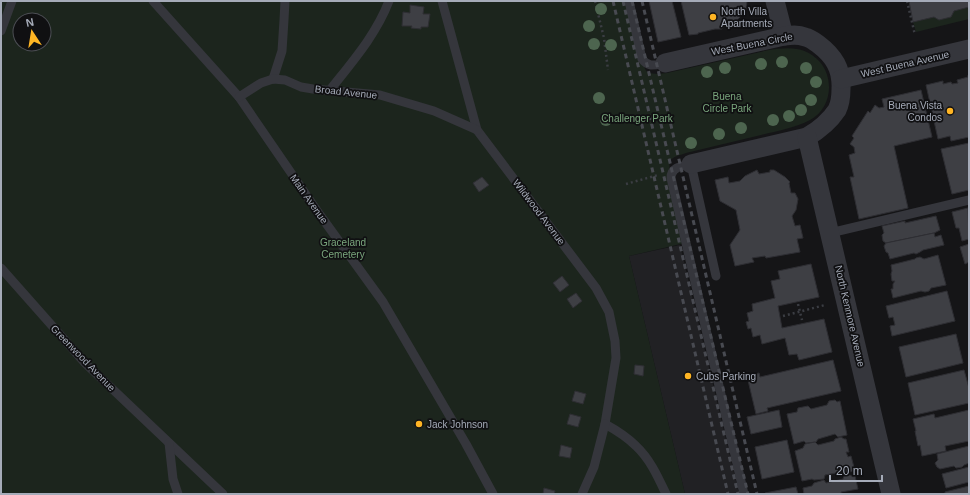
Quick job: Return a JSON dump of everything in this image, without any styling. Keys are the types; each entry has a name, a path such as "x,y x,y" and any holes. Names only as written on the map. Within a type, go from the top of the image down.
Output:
{"street":[{"path":"775,1 784,36"},
{"name":"West Buena Circle","path":"665,63 794,35 804,36 811,39 824,49 836,62 841,79 841,98 837,109 830,120 807,137 690,164"},
{"name":"West Buena Avenue","path":"841,79 969,49"},
{"name":"North Kenmore Avenue","path":"807,137 891,494"}],"lane":[{"path":"1,31 12,1"},
{"name":"Main Avenue","path":"153,1 239,96 320,215 383,302 466,444 493,494"},
{"path":"239,96 261,83 273,79 282,51 285,1"},
{"path":"330,90 362,50 384,13 389,1"},
{"name":"Wildwood Avenue","path":"442,1 477,130 596,288 609,312 615,340 616,358 605,424 594,467 582,494"},
{"path":"629,1 642,59 646,64 650,65 665,63"},
{"name":"Broad Avenue","path":"273,79 285,80 300,87 380,95 434,111 477,130"},
{"path":"716,276 690,164 673,170 670,178 744,494"},
{"path":"830,233 969,200"},
{"name":"Greenwood Avenue","path":"1,268 84,363 223,494"},
{"path":"605,424 637,446 652,466 666,494"},
{"path":"169,443 173,480 178,494"}],"path":[{"path":"595,1 604,38 608,70"},
{"path":"907,1 915,35"},
{"path":"626,184 661,174"},
{"path":"798,304 802,320"},
{"path":"783,316 825,305"}],"shaded area":[{"name":"Cubs Parking","path":"680,245 739,494 685,494 629,256"}],"green space":[{"name":"Graceland Cemetery","path":"1,1 628,1 642,59 648,73 667,73 783,48 803,50 815,57 825,69 828,77 828,94 823,109 810,120 786,129 686,153 671,159 669,166 670,175 685,243 629,256 685,494 1,494"},
{"path":"969,7 969,19 916,32 913,22 934,17 939,20 951,17 954,11"}],"building":[{"path":"649,1 672,1 681,37 658,42"},
{"name":"North Villa Apartments","path":"681,1 747,1 746,9 734,23 723,27 722,29 715,29 689,35"},
{"path":"909,1 969,1 969,7 954,11 951,17 939,20 934,17 913,22"},
{"path":"410,5 424,7 423,14 430,14 428,27 421,27 421,29 411,28 412,26 402,26 403,12 410,13"},
{"name":"Buena Vista Condos","path":"968,75 969,137 951,141 950,136 938,139 926,85 943,81 943,84 951,82 952,84 958,83 957,80 968,77"},
{"path":"921,90 932,137 894,146 908,208 859,219 850,177 854,177 849,155 855,153 854,147 850,144 854,138 852,136 868,111 870,113 875,105 879,108 884,107 882,99"},
{"path":"969,143 969,190 952,194 941,149"},
{"path":"757,170 759,174 774,170 790,182 791,193 795,193 798,199 796,210 792,216 795,226 800,225 803,238 797,239 800,252 766,258 765,256 752,258 754,262 735,266 730,245 740,230 736,210 720,201 715,180 728,177 729,183 740,181 745,176"},
{"path":"482,177 489,185 479,192 473,183"},
{"path":"968,208 969,239 962,241 959,228 956,228 952,212"},
{"path":"936,216 940,230 934,233 886,243 883,241 882,235 884,233 882,226 905,221 905,223"},
{"path":"934,233 935,237 941,235 944,245 923,250 916,254 914,253 890,259 884,246 886,243"},
{"path":"969,244 969,262 965,264 960,247"},
{"path":"938,255 946,285 931,288 929,291 925,292 921,291 893,298 891,289 893,289 893,284 895,281 892,281 891,265 920,257 924,259"},
{"path":"811,264 819,297 778,306 782,328 824,319 832,352 799,360 797,354 789,355 785,338 762,344 760,335 753,337 751,328 748,329 746,322 749,321 747,313 753,311 752,304 775,298 771,281 780,279 778,271"},
{"path":"562,276 569,285 560,292 553,283"},
{"path":"947,291 955,321 892,336 890,326 895,325 893,317 889,318 886,306"},
{"path":"576,293 582,301 573,308 567,299"},
{"path":"956,334 963,363 906,377 899,347"},
{"path":"833,360 841,391 767,408 768,411 756,414 747,376 759,373 760,377"},
{"path":"635,365 644,366 643,376 634,374"},
{"path":"964,370 969,388 969,403 915,415 908,383"},
{"path":"575,391 586,394 583,404 572,401"},
{"path":"835,400 837,402 840,401 847,435 838,437 835,434 818,439 816,442 806,443 804,441 794,444 787,414 797,412 798,408 808,406 811,409 827,405 829,401"},
{"path":"779,410 782,427 751,434 747,417"},
{"path":"969,410 969,441 945,446 946,451 922,456 920,445 918,446 913,419 934,414 935,418"},
{"path":"570,414 581,417 578,427 567,424"},
{"path":"841,437 846,439 849,452 846,452 848,457 851,456 855,471 825,475 824,479 802,481 795,451 803,448 805,444 815,442 818,445 834,441 835,439"},
{"path":"787,440 794,472 762,479 755,447"},
{"path":"561,445 572,448 570,458 559,456"},
{"path":"969,446 969,463 962,467 956,468 954,466 940,469 937,467 935,463 938,460 937,454"},
{"path":"969,467 969,482 946,488 942,474"},
{"path":"850,475 853,477 855,476 858,489 841,492 841,494 804,494 803,488 812,486 814,483 824,480 826,483 843,479 844,476"},
{"path":"969,486 969,494 945,494 945,492"},
{"path":"796,487 798,494 765,494 765,493"},
{"path":"544,488 555,491 554,494 543,494"}],"railway":[{"path":"613,1 728,494"},
{"path":"623,1 738,494"},
{"path":"632,1 748,494"},
{"path":"642,1 757,494"}],"place":[{"name":"North Villa Apartments","path":"713,17"},
{"name":"Buena Vista Condos","path":"950,111"},
{"name":"Cubs Parking","path":"688,376"},
{"name":"Jack Johnson","path":"419,424"}],"park label":[{"name":"Buena Circle Park","path":"727,102"},
{"name":"Challenger Park","path":"637,118"}]}
